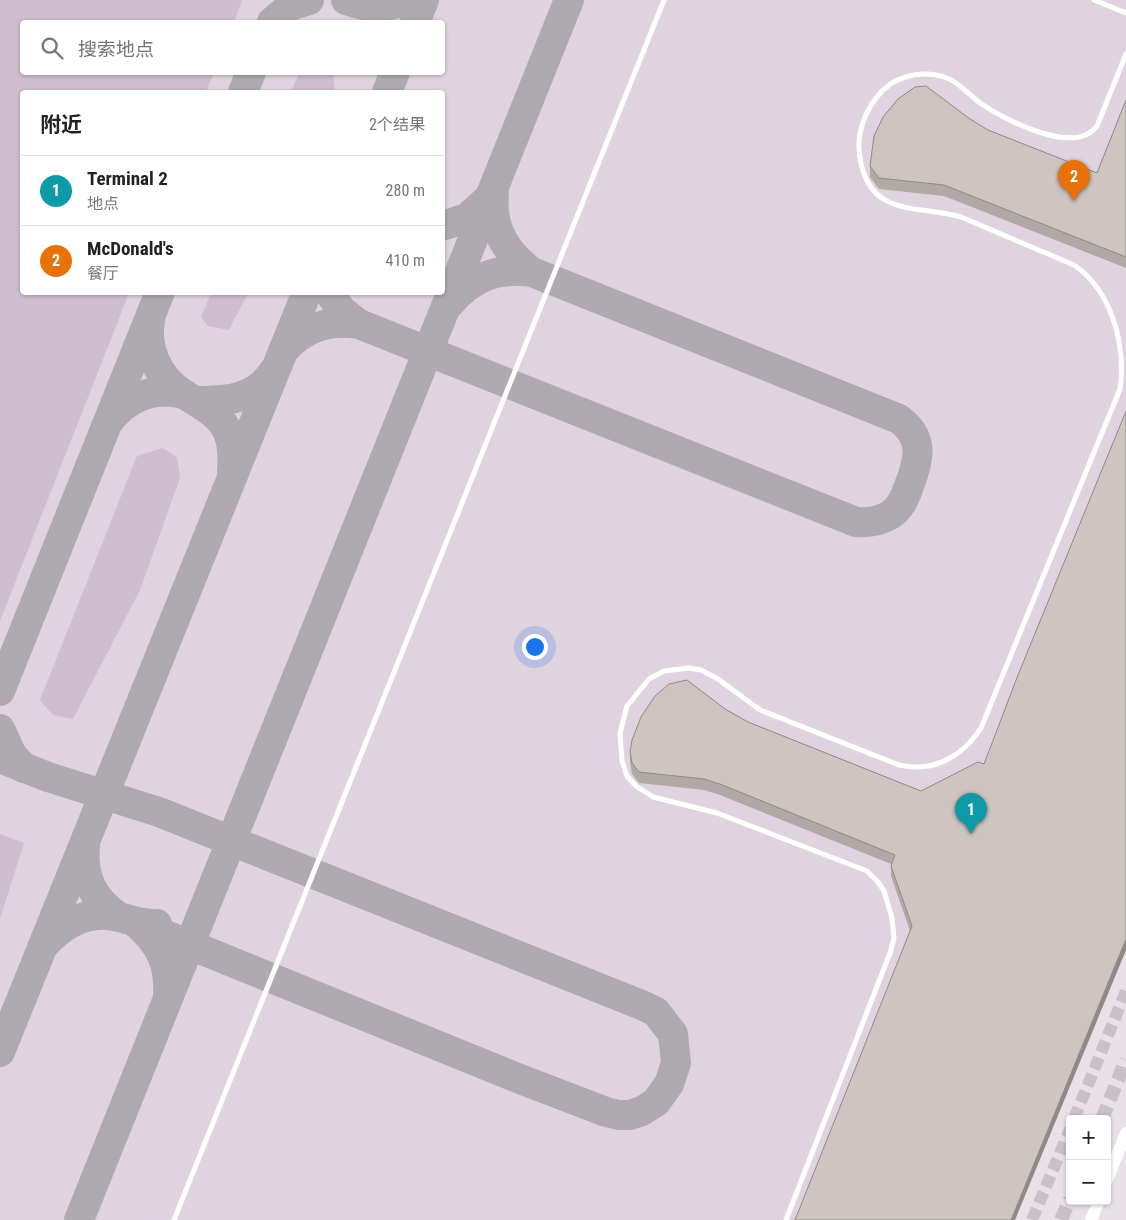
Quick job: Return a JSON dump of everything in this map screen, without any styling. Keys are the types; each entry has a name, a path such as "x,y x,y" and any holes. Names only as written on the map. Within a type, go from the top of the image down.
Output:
{"street":[{"path":"1111,1170 1126,1133"},
{"path":"1091,1220 1097,1205"}],"lane":[{"path":"174,1220 664,0"},
{"path":"1094,0 1126,13"},
{"path":"786,1220 890,954 894,929 887,900 878,882 858,866 717,813 653,797 636,786 627,776 622,761 620,743 622,721 627,706 637,691 649,680 664,671 688,668 701,670 718,678 760,710 899,765 913,768 934,765 962,751 974,738 981,728 1120,389 1124,369 1122,344 1109,308 1099,289 1090,277 1074,265 961,217 947,213 900,208 872,189 863,172 860,157 859,139 862,120 882,90 900,78 916,74 932,75 948,79 984,106 1013,121 1038,132 1062,139 1074,139 1092,132 1097,126 1126,54"}],"shaded area":[{"path":"0,0 1126,0 1126,950 1015,1220 0,1220"},
{"path":"0,0 242,0 235,20 20,20 20,75 213,75 207,90 20,90 20,295 128,295 0,621"},
{"path":"298,75 333,75 335,90 292,90"},
{"path":"210,295 247,295 229,330 208,326 201,317"},
{"path":"162,448 177,457 180,478 140,590 73,719 53,715 40,700 137,456"},
{"path":"0,834 24,843 0,919"}],"building":[{"path":"926,86 988,130 1097,173 1126,100 1126,257 944,185 879,178 870,166 874,136 883,117 898,99 915,87"},
{"path":"1126,411 1126,939 1011,1220 795,1220 912,926 891,866 895,855 720,784 704,779 639,772 632,763 630,752 632,740 641,717 655,696 669,684 687,680 725,709 748,722 921,791 978,762 984,764 1018,675"}],"taxiway":[{"path":"274,20 292,5 309,0"},
{"path":"346,0 375,6 390,5 404,0"},
{"path":"416,20 424,0"},
{"path":"79,1220 569,0"},
{"path":"244,90 250,75"},
{"path":"388,90 394,75"},
{"path":"494,194 495,218 502,238 514,256 532,272"},
{"path":"445,225 467,218 490,197"},
{"path":"283,351 299,336 317,327 337,323 359,324 856,522 874,521 890,515 900,506 906,494 913,476 918,450 913,434 899,419 532,272 508,271 486,276 468,286 450,303"},
{"path":"0,691 159,295"},
{"path":"0,1052 306,295"},
{"path":"331,295 341,310 359,324"},
{"path":"150,320 150,341 155,361 160,371 174,387 206,408 222,422 231,442 232,471"},
{"path":"198,401 240,397 258,388 273,372"},
{"path":"109,421 124,406 142,396 162,392 183,394"},
{"path":"0,729 12,755 24,768"},
{"path":"0,758 48,777 159,812 644,1006 656,1012 673,1034 676,1063 669,1084 656,1102 642,1111 630,1115 606,1112 136,923 152,939 162,956 167,975 168,997"},
{"path":"85,846 85,868 91,887 102,903 119,917"},
{"path":"44,945 69,924 97,915 108,915 143,923 157,924"}],"tunnel":[{"path":"1076,1115 1126,991"},
{"path":"1104,1115 1126,1060"},
{"path":"1032,1220 1066,1139"},
{"path":"1061,1220 1067,1205"}],"place":[{"name":"McDonald's","path":"1074,201"},
{"name":"Terminal 2","path":"971,834"}]}
